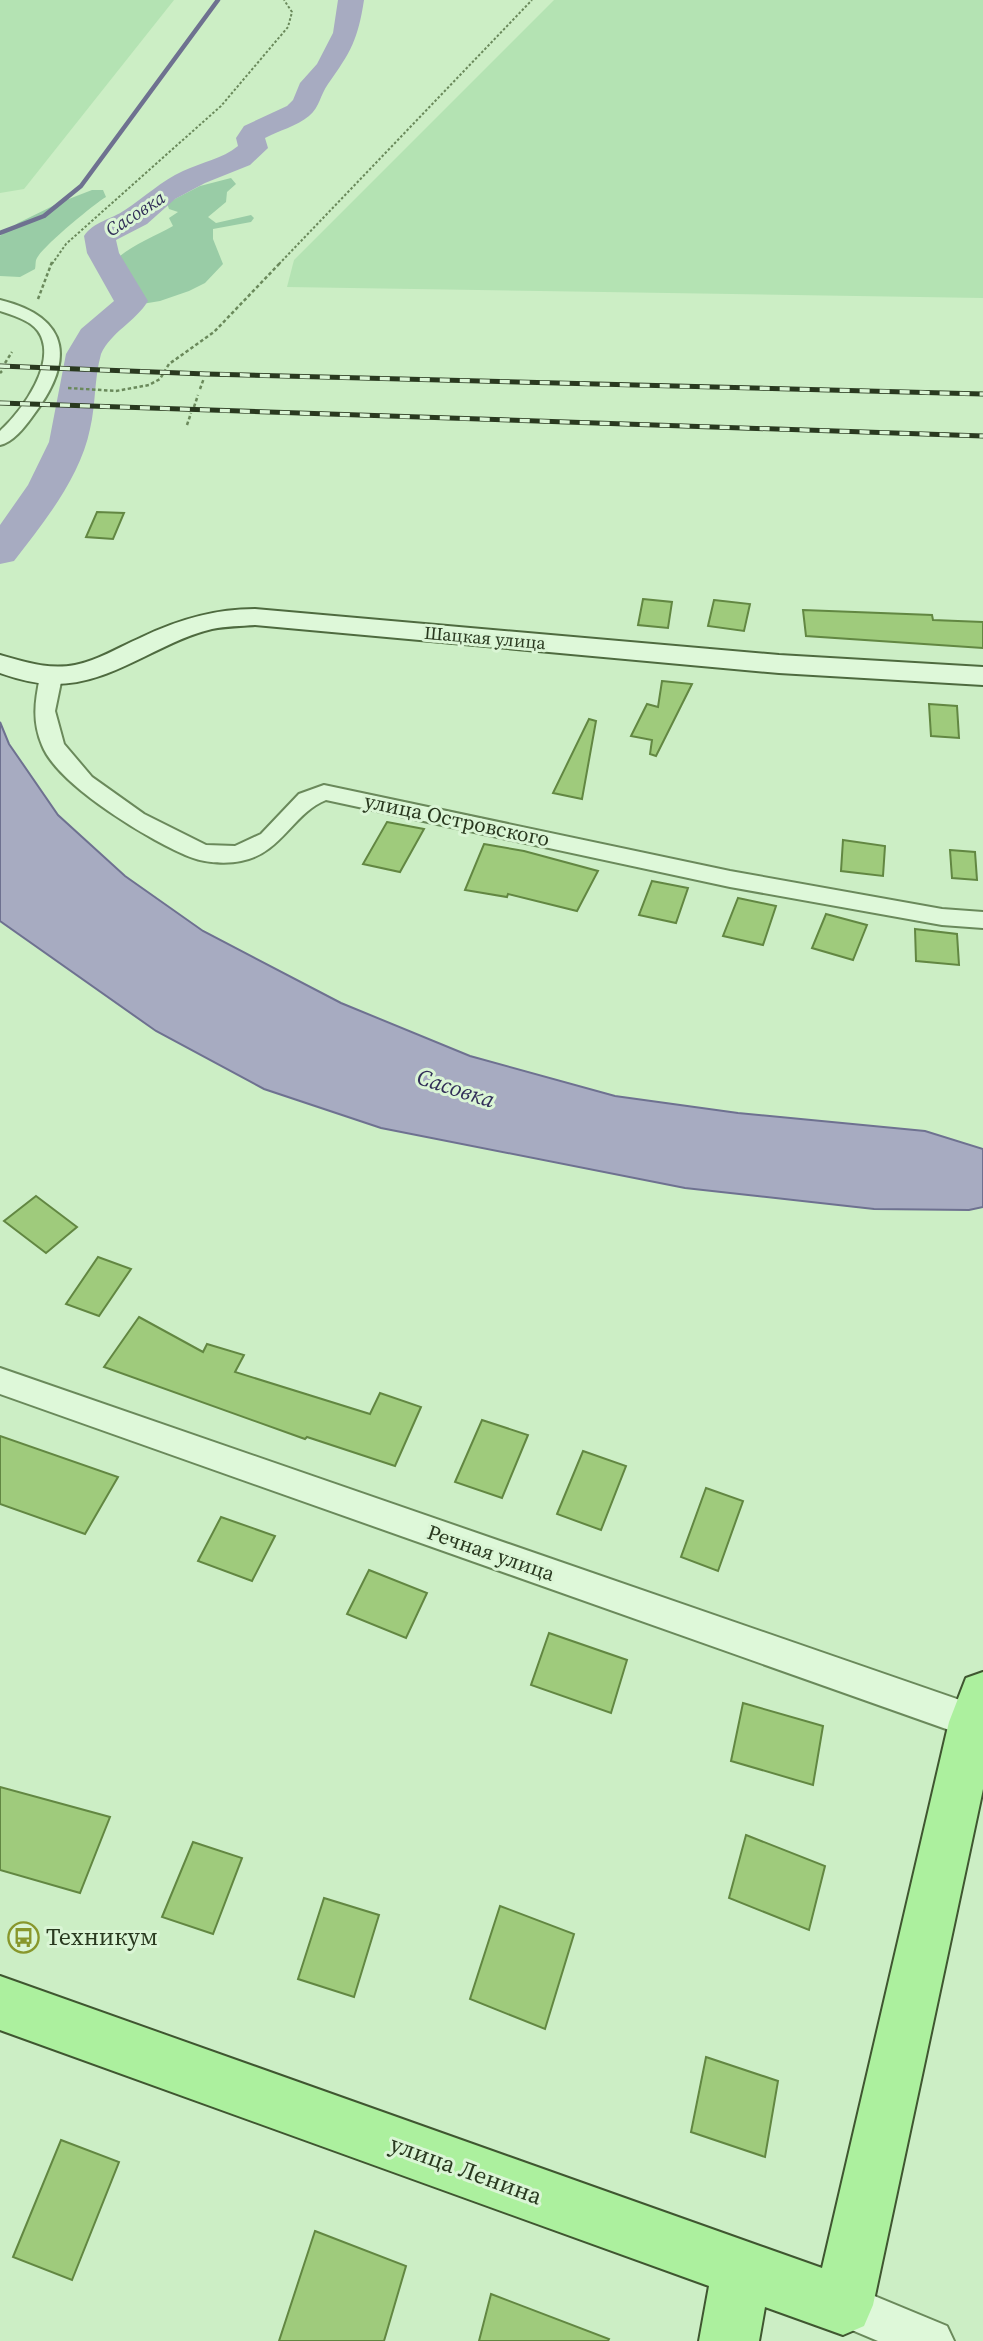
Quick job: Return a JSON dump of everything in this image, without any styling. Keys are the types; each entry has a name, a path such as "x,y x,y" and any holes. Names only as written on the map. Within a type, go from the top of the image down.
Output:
{"main road":[{"path":"843,2305 980,1714"},
{"name":"улица Ленина","path":"0,2003 843,2305"},
{"path":"729,2341 742,2269"}],"street":[{"path":"0,305 43,327 50,339 52,358 43,387 27,415 0,440"},
{"name":"Шацкая улица","path":"0,664 21,672 51,677 99,668 203,622 245,617 779,664 983,676"},
{"name":"улица Островского","path":"51,677 44,711 53,746 84,782 136,819 202,853 239,854 269,839 307,799 324,792 730,879 942,917 983,920"},
{"name":"Речная улица","path":"0,1381 980,1714"},
{"name":"улица Ленина","path":"843,2305 932,2341"}],"path":[{"path":"22,314 37,301 53,260 66,244 220,106 278,41 293,22 293,12 284,0"},
{"path":"43,387 116,391 135,389 159,379 170,364 214,332 532,0"},
{"path":"5,363 12,352"},
{"path":"200,389 204,378"},
{"path":"194,407 198,395"},
{"path":"187,425 191,413"}],"green space":[{"path":"0,0 174,0 24,189 0,193"},
{"path":"554,0 983,0 983,298 287,287 294,260"},
{"path":"231,178 236,184 227,192 226,202 208,217 216,223 251,215 254,218 251,222 213,229 213,239 223,264 205,283 160,301 130,306 118,299 124,288 125,278 120,256 173,226 169,218 178,212 169,209 167,203 200,186"},
{"path":"92,190 103,190 106,197 80,216 41,252 35,269 20,277 0,276 0,236 18,223"}],"water":[{"path":"0,722 9,744 58,815 125,876 203,931 341,1003 470,1056 615,1096 738,1113 925,1131 983,1149 983,1207 969,1210 874,1209 685,1188 381,1128 264,1089 156,1031 0,921"}],"building":[{"path":"97,512 124,513 113,539 86,537"},
{"path":"643,599 672,602 668,628 638,625"},
{"path":"714,600 750,604 744,631 708,626"},
{"path":"803,610 932,615 933,620 983,622 983,648 806,636"},
{"path":"662,681 692,684 656,756 650,754 652,740 631,736 647,704 658,707"},
{"path":"929,704 957,706 959,738 931,736"},
{"path":"589,719 596,721 582,799 553,793"},
{"path":"387,822 424,829 400,872 363,864"},
{"path":"843,840 885,846 883,876 841,871"},
{"path":"484,844 524,851 598,871 577,911 508,894 507,897 465,890"},
{"path":"950,850 975,852 977,880 952,878"},
{"path":"652,881 688,888 676,923 639,915"},
{"path":"738,898 776,906 763,945 723,936"},
{"path":"826,914 867,925 853,960 812,948"},
{"path":"915,929 957,934 959,965 916,961"},
{"path":"36,1196 77,1227 46,1253 4,1221"},
{"path":"98,1257 131,1269 99,1316 66,1304"},
{"path":"139,1317 203,1352 207,1344 244,1355 235,1372 370,1414 380,1393 421,1407 395,1466 307,1437 305,1439 104,1367"},
{"path":"482,1420 528,1435 502,1498 455,1482"},
{"path":"0,1436 118,1477 85,1534 0,1504"},
{"path":"583,1451 626,1466 601,1530 557,1514"},
{"path":"706,1488 743,1501 718,1571 681,1557"},
{"path":"221,1517 275,1536 252,1581 198,1561"},
{"path":"369,1570 427,1593 406,1638 347,1614"},
{"path":"549,1633 627,1660 611,1713 531,1685"},
{"path":"743,1703 823,1726 813,1785 731,1761"},
{"path":"0,1787 110,1817 80,1893 0,1870"},
{"path":"746,1835 825,1866 809,1930 729,1898"},
{"path":"193,1842 242,1858 213,1934 162,1917"},
{"path":"324,1898 379,1915 354,1997 298,1979"},
{"path":"500,1906 574,1934 545,2029 470,1999"},
{"path":"706,2057 778,2081 765,2157 691,2132"},
{"path":"61,2140 119,2162 72,2280 13,2257"},
{"path":"315,2231 406,2266 384,2341 279,2341"},
{"path":"491,2294 609,2339 479,2341"}],"waterway":[{"path":"0,233 44,216 81,186 218,0"},
{"name":"Сасовка","path":"0,552 38,499 68,442 80,366 89,342 122,313 131,301 103,253 100,236 136,217 164,193 194,177 240,159 253,148 250,138 254,132 297,112 306,103 314,83 329,67 346,33 351,0"}],"railway":[{"path":"0,366 206,374 983,394"},
{"path":"0,403 983,436"}],"place":[{"name":"Техникум","path":"23,1937"}]}
